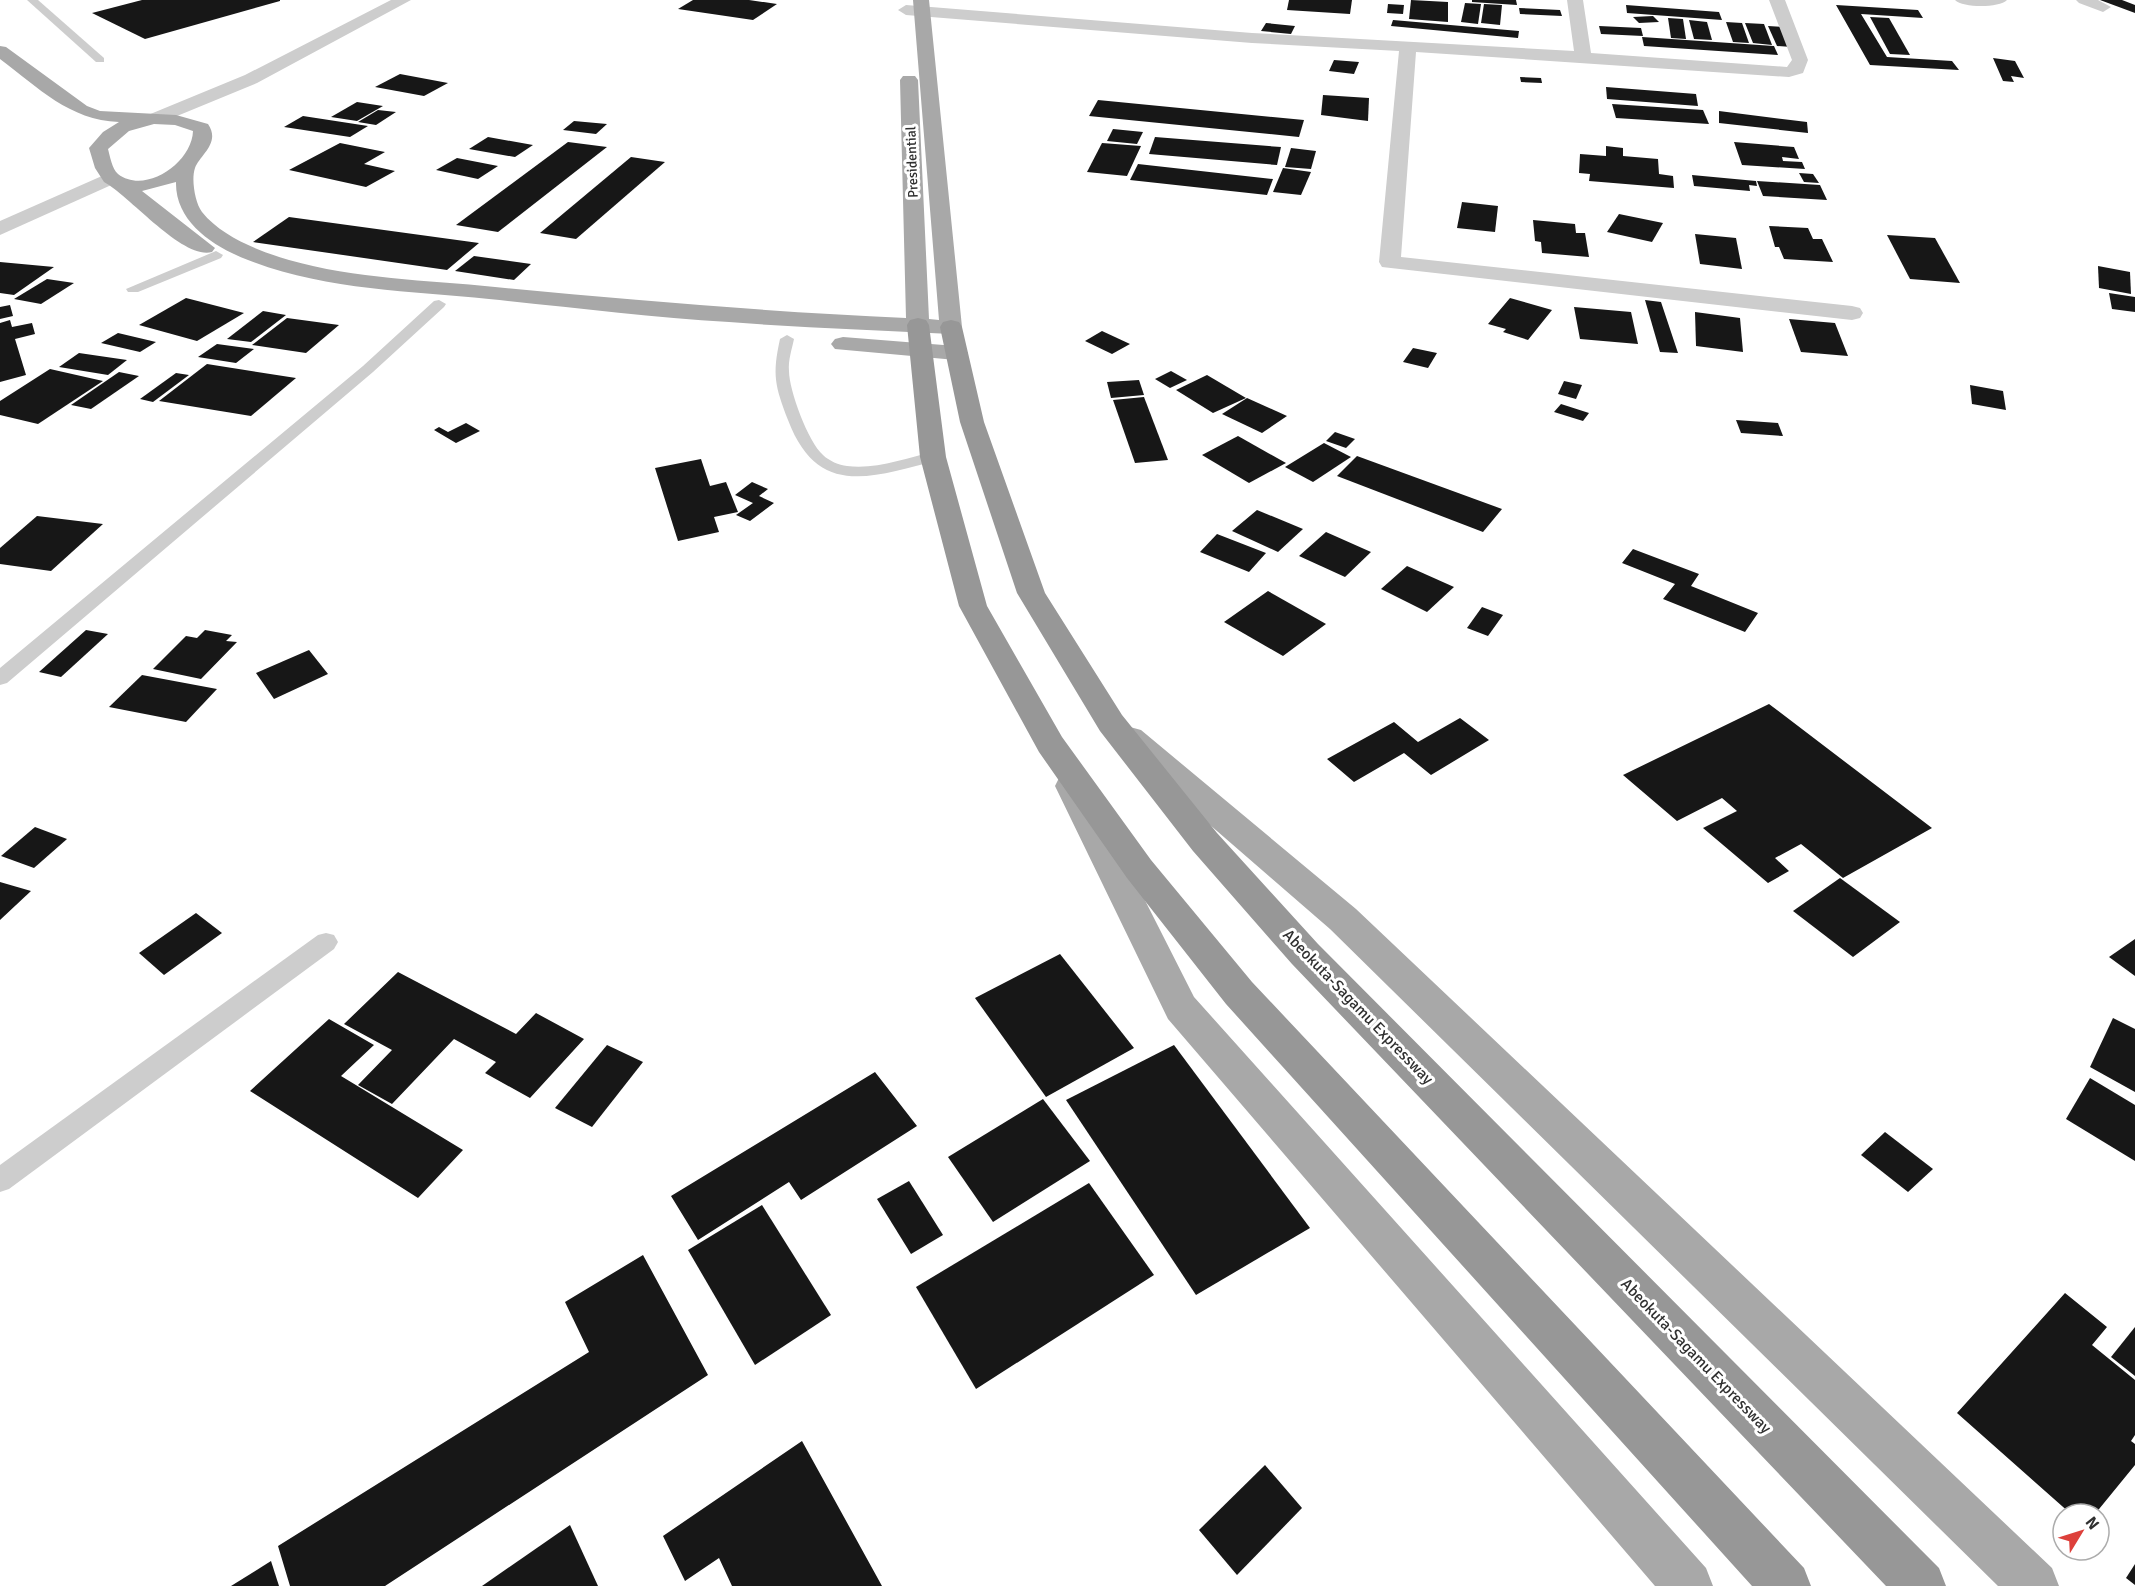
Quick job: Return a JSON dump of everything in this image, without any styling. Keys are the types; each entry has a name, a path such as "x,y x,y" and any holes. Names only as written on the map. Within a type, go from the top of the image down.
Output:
{"highway":[{"name":"Abeokuta-Sagamu Expressway","path":"951,327 972,422 1031,593 1112,723 1205,842 1305,954 1921,1586"},
{"path":"918,338 933,457 973,606 1050,744 1139,869 1239,993 1786,1586"}],"main road":[{"path":"82,135 98,148 104,168 116,181 189,239 262,277 300,286 439,304 614,319 787,339 918,338 951,327 914,5"},
{"name":"Presidential","path":"914,5 918,338"},
{"path":"0,51 81,111 98,116 176,120 202,128 204,137 196,159 174,177 157,182 116,181"},
{"path":"0,71 35,99"},
{"path":"98,148 111,133 134,123 154,119"},
{"path":"186,169 186,195 190,211 212,231 232,244 254,255 285,265 370,279 647,308 813,321 918,338 956,353"},
{"path":"1112,723 1343,919 2034,1586"},
{"path":"1050,744 1181,1008 1688,1586"}],"street":[{"path":"154,119 251,79 403,0"},
{"path":"1575,0 1583,57"},
{"path":"914,5 1252,38 1583,57 1789,72 1797,69 1800,60 1777,0"},
{"path":"1963,0 1999,0"},
{"path":"2084,0 2103,7"},
{"path":"1408,47 1390,262 1852,313"},
{"path":"202,128 251,79"},
{"path":"0,229 116,181"}],"lane":[{"path":"32,0 100,60"},
{"path":"133,289 216,255"},
{"path":"0,678 368,369 439,304"},
{"path":"787,339 781,372 800,438 818,462 837,470 865,471 933,457"},
{"path":"0,1180 326,942"}],"building":[{"path":"142,0 280,1 145,39 92,13"},
{"path":"693,0 749,0 777,4 753,20 678,9"},
{"path":"1289,0 1352,0 1350,14 1287,10"},
{"path":"1411,0 1448,2 1448,22 1409,19"},
{"path":"1472,0 1516,0 1517,5 1472,2"},
{"path":"2100,0 2122,0 2135,5 2135,13"},
{"path":"1465,3 1481,4 1478,24 1461,22"},
{"path":"1388,4 1404,5 1403,14 1387,13"},
{"path":"1484,4 1502,5 1500,25 1481,23"},
{"path":"1626,5 1719,12 1722,20 1627,13"},
{"path":"1836,5 1918,10 1923,18 1861,14 1887,57 1952,61 1959,70 1870,65"},
{"path":"1519,8 1560,10 1562,16 1520,14"},
{"path":"1653,16 1659,22 1639,23 1633,17"},
{"path":"1870,17 1889,18 1910,55 1890,54"},
{"path":"1668,18 1683,19 1686,39 1671,38"},
{"path":"1393,20 1519,31 1518,38 1391,26"},
{"path":"1689,20 1707,22 1712,40 1694,39"},
{"path":"1726,22 1742,23 1749,43 1733,42"},
{"path":"1266,23 1295,26 1291,34 1261,31"},
{"path":"1745,23 1764,24 1772,45 1753,43"},
{"path":"1599,26 1641,28 1643,36 1601,34"},
{"path":"1768,26 1783,27 1792,47 1777,46"},
{"path":"1642,37 1774,46 1778,55 1644,46"},
{"path":"1993,58 2015,61 2024,78 2011,76 2014,82 2003,81"},
{"path":"1334,60 1359,62 1354,74 1329,71"},
{"path":"400,74 448,83 424,96 375,87"},
{"path":"1520,77 1541,78 1542,83 1521,82"},
{"path":"1606,87 1696,94 1698,106 1607,99"},
{"path":"1323,95 1369,98 1368,121 1321,115"},
{"path":"1098,100 1304,120 1299,137 1089,116"},
{"path":"357,102 383,106 357,121 331,117"},
{"path":"1612,104 1703,110 1709,124 1616,118"},
{"path":"378,110 396,112 376,125 358,122"},
{"path":"1719,111 1807,122 1808,133 1719,123"},
{"path":"303,116 368,126 350,137 284,127"},
{"path":"574,121 607,124 596,134 563,130"},
{"path":"1113,129 1143,132 1137,144 1107,141"},
{"path":"488,137 533,145 515,157 469,149"},
{"path":"1155,137 1281,147 1277,165 1149,154"},
{"path":"568,142 607,147 498,232 456,225"},
{"path":"1734,142 1794,147 1799,159 1782,157 1783,161 1802,162 1805,169 1742,165"},
{"path":"340,143 385,152 364,164 395,171 366,187 289,170"},
{"path":"1102,143 1141,146 1127,176 1087,172"},
{"path":"1606,146 1623,148 1623,156 1658,159 1659,174 1673,176 1674,188 1589,181 1590,174 1579,173 1580,154 1606,156"},
{"path":"1291,148 1316,151 1311,169 1285,167"},
{"path":"631,157 665,162 576,239 540,233"},
{"path":"457,158 498,166 478,179 436,170"},
{"path":"1138,164 1273,179 1267,195 1130,180"},
{"path":"1283,168 1311,172 1301,195 1273,192"},
{"path":"1799,173 1813,174 1819,183 1804,182"},
{"path":"1692,175 1756,181 1757,186 1749,185 1750,191 1694,186"},
{"path":"1757,181 1820,185 1827,200 1763,196"},
{"path":"1462,202 1498,206 1495,232 1457,228"},
{"path":"1619,214 1663,223 1652,242 1607,232"},
{"path":"289,217 479,243 447,270 253,242"},
{"path":"1533,220 1575,224 1576,233 1585,233 1589,257 1542,253 1541,242 1535,241"},
{"path":"1769,226 1808,228 1813,239 1822,239 1833,262 1784,259 1779,247 1775,247"},
{"path":"1695,234 1736,238 1742,269 1700,264"},
{"path":"1887,235 1935,238 1960,283 1910,279"},
{"path":"474,256 531,264 514,280 455,271"},
{"path":"0,262 54,267 14,295 0,293"},
{"path":"2098,266 2130,272 2131,294 2099,288"},
{"path":"47,279 74,283 41,304 14,299"},
{"path":"2109,293 2135,297 2135,312 2112,309"},
{"path":"186,298 244,313 197,341 139,325"},
{"path":"1510,298 1552,310 1528,340 1503,332 1506,329 1488,324"},
{"path":"1645,300 1661,302 1678,353 1660,352"},
{"path":"10,305 13,316 0,319 0,307"},
{"path":"1574,307 1631,312 1638,344 1580,339"},
{"path":"263,311 286,315 251,342 227,339"},
{"path":"1695,312 1740,318 1743,352 1696,346"},
{"path":"287,318 339,325 306,353 252,345"},
{"path":"1789,319 1835,323 1848,356 1801,352"},
{"path":"10,320 12,327 32,323 35,334 15,339 26,375 0,382 0,323"},
{"path":"1102,331 1130,344 1112,354 1085,341"},
{"path":"118,333 156,342 140,352 101,343"},
{"path":"217,344 254,349 236,363 198,357"},
{"path":"1413,348 1437,353 1428,368 1403,362"},
{"path":"79,353 127,360 108,375 59,367"},
{"path":"207,364 296,378 251,416 159,401"},
{"path":"50,369 103,381 38,424 0,415 0,401"},
{"path":"1171,371 1187,380 1170,388 1155,379"},
{"path":"119,372 139,376 91,409 71,405"},
{"path":"176,373 189,375 153,402 140,399"},
{"path":"1207,375 1246,398 1213,413 1176,390"},
{"path":"1139,380 1144,395 1111,398 1107,382"},
{"path":"1564,381 1582,385 1576,399 1558,394"},
{"path":"1970,385 2003,391 2006,410 1972,404"},
{"path":"1144,397 1168,460 1135,463 1113,400"},
{"path":"1247,398 1287,416 1262,433 1222,414"},
{"path":"1561,404 1589,413 1583,421 1554,412"},
{"path":"1736,420 1778,423 1783,436 1741,433"},
{"path":"466,423 480,431 456,443 434,430 439,427 448,432"},
{"path":"1335,432 1355,439 1346,448 1326,441"},
{"path":"1238,436 1286,463 1249,483 1202,455"},
{"path":"1324,443 1351,457 1313,482 1285,467"},
{"path":"1357,456 1502,509 1483,532 1337,476"},
{"path":"701,459 710,486 726,482 738,512 714,517 719,532 678,541 655,468"},
{"path":"752,482 768,489 759,496 774,503 750,521 736,515 753,503 735,495"},
{"path":"1257,510 1303,529 1278,552 1232,531"},
{"path":"37,516 103,524 51,571 0,564 0,548"},
{"path":"1326,532 1371,552 1345,577 1299,556"},
{"path":"1217,534 1266,553 1249,572 1200,552"},
{"path":"1633,549 1699,574 1691,586 1758,613 1745,632 1663,599 1675,584 1622,563"},
{"path":"1407,566 1454,587 1427,612 1381,589"},
{"path":"1268,591 1326,624 1283,656 1224,622"},
{"path":"1482,607 1503,615 1488,636 1467,628"},
{"path":"86,630 108,634 61,677 39,672"},
{"path":"205,630 232,635 226,641 237,642 201,679 153,669 186,636 197,638"},
{"path":"309,650 328,674 274,699 256,673"},
{"path":"142,675 217,689 186,722 109,707"},
{"path":"1769,704 1932,828 1843,878 1801,844 1775,858 1789,871 1768,883 1703,828 1737,811 1722,798 1677,821 1623,775"},
{"path":"1460,718 1489,740 1431,775 1404,753 1354,782 1327,759 1394,722 1418,742"},
{"path":"35,827 67,839 34,868 1,856"},
{"path":"1840,878 1900,922 1853,957 1793,911"},
{"path":"0,882 31,891 0,920"},
{"path":"196,913 222,933 164,975 139,953"},
{"path":"2135,939 2135,976 2109,957"},
{"path":"1060,954 1134,1048 1046,1097 975,998"},
{"path":"398,972 516,1034 536,1013 584,1039 530,1098 485,1073 496,1062 454,1039 392,1104 358,1085 392,1050 344,1024"},
{"path":"2113,1018 2135,1029 2135,1092 2090,1067"},
{"path":"329,1019 374,1045 341,1076 463,1150 418,1198 250,1091"},
{"path":"607,1045 643,1062 592,1127 555,1108"},
{"path":"1174,1045 1310,1228 1196,1295 1066,1100"},
{"path":"875,1072 917,1126 801,1200 789,1182 698,1240 671,1196"},
{"path":"2090,1078 2135,1105 2135,1161 2066,1119"},
{"path":"1043,1099 1090,1161 993,1222 948,1157"},
{"path":"1885,1132 1933,1169 1908,1192 1861,1155"},
{"path":"909,1181 943,1235 911,1254 877,1199"},
{"path":"1089,1183 1154,1275 976,1389 916,1287"},
{"path":"762,1205 831,1315 755,1365 688,1250"},
{"path":"643,1255 708,1375 385,1586 290,1586 278,1546 589,1352 565,1302"},
{"path":"2065,1293 2107,1327 2092,1345 2135,1380 2135,1435 2131,1441 2135,1444 2135,1465 2105,1502 2057,1502 1957,1413"},
{"path":"2135,1327 2135,1376 2111,1357"},
{"path":"802,1441 882,1586 732,1586 719,1558 685,1581 663,1536"},
{"path":"1265,1465 1302,1508 1237,1575 1199,1530"},
{"path":"570,1525 598,1586 482,1586"},
{"path":"271,1561 279,1586 231,1586"},
{"path":"2135,1564 2135,1585 2126,1578"}]}
